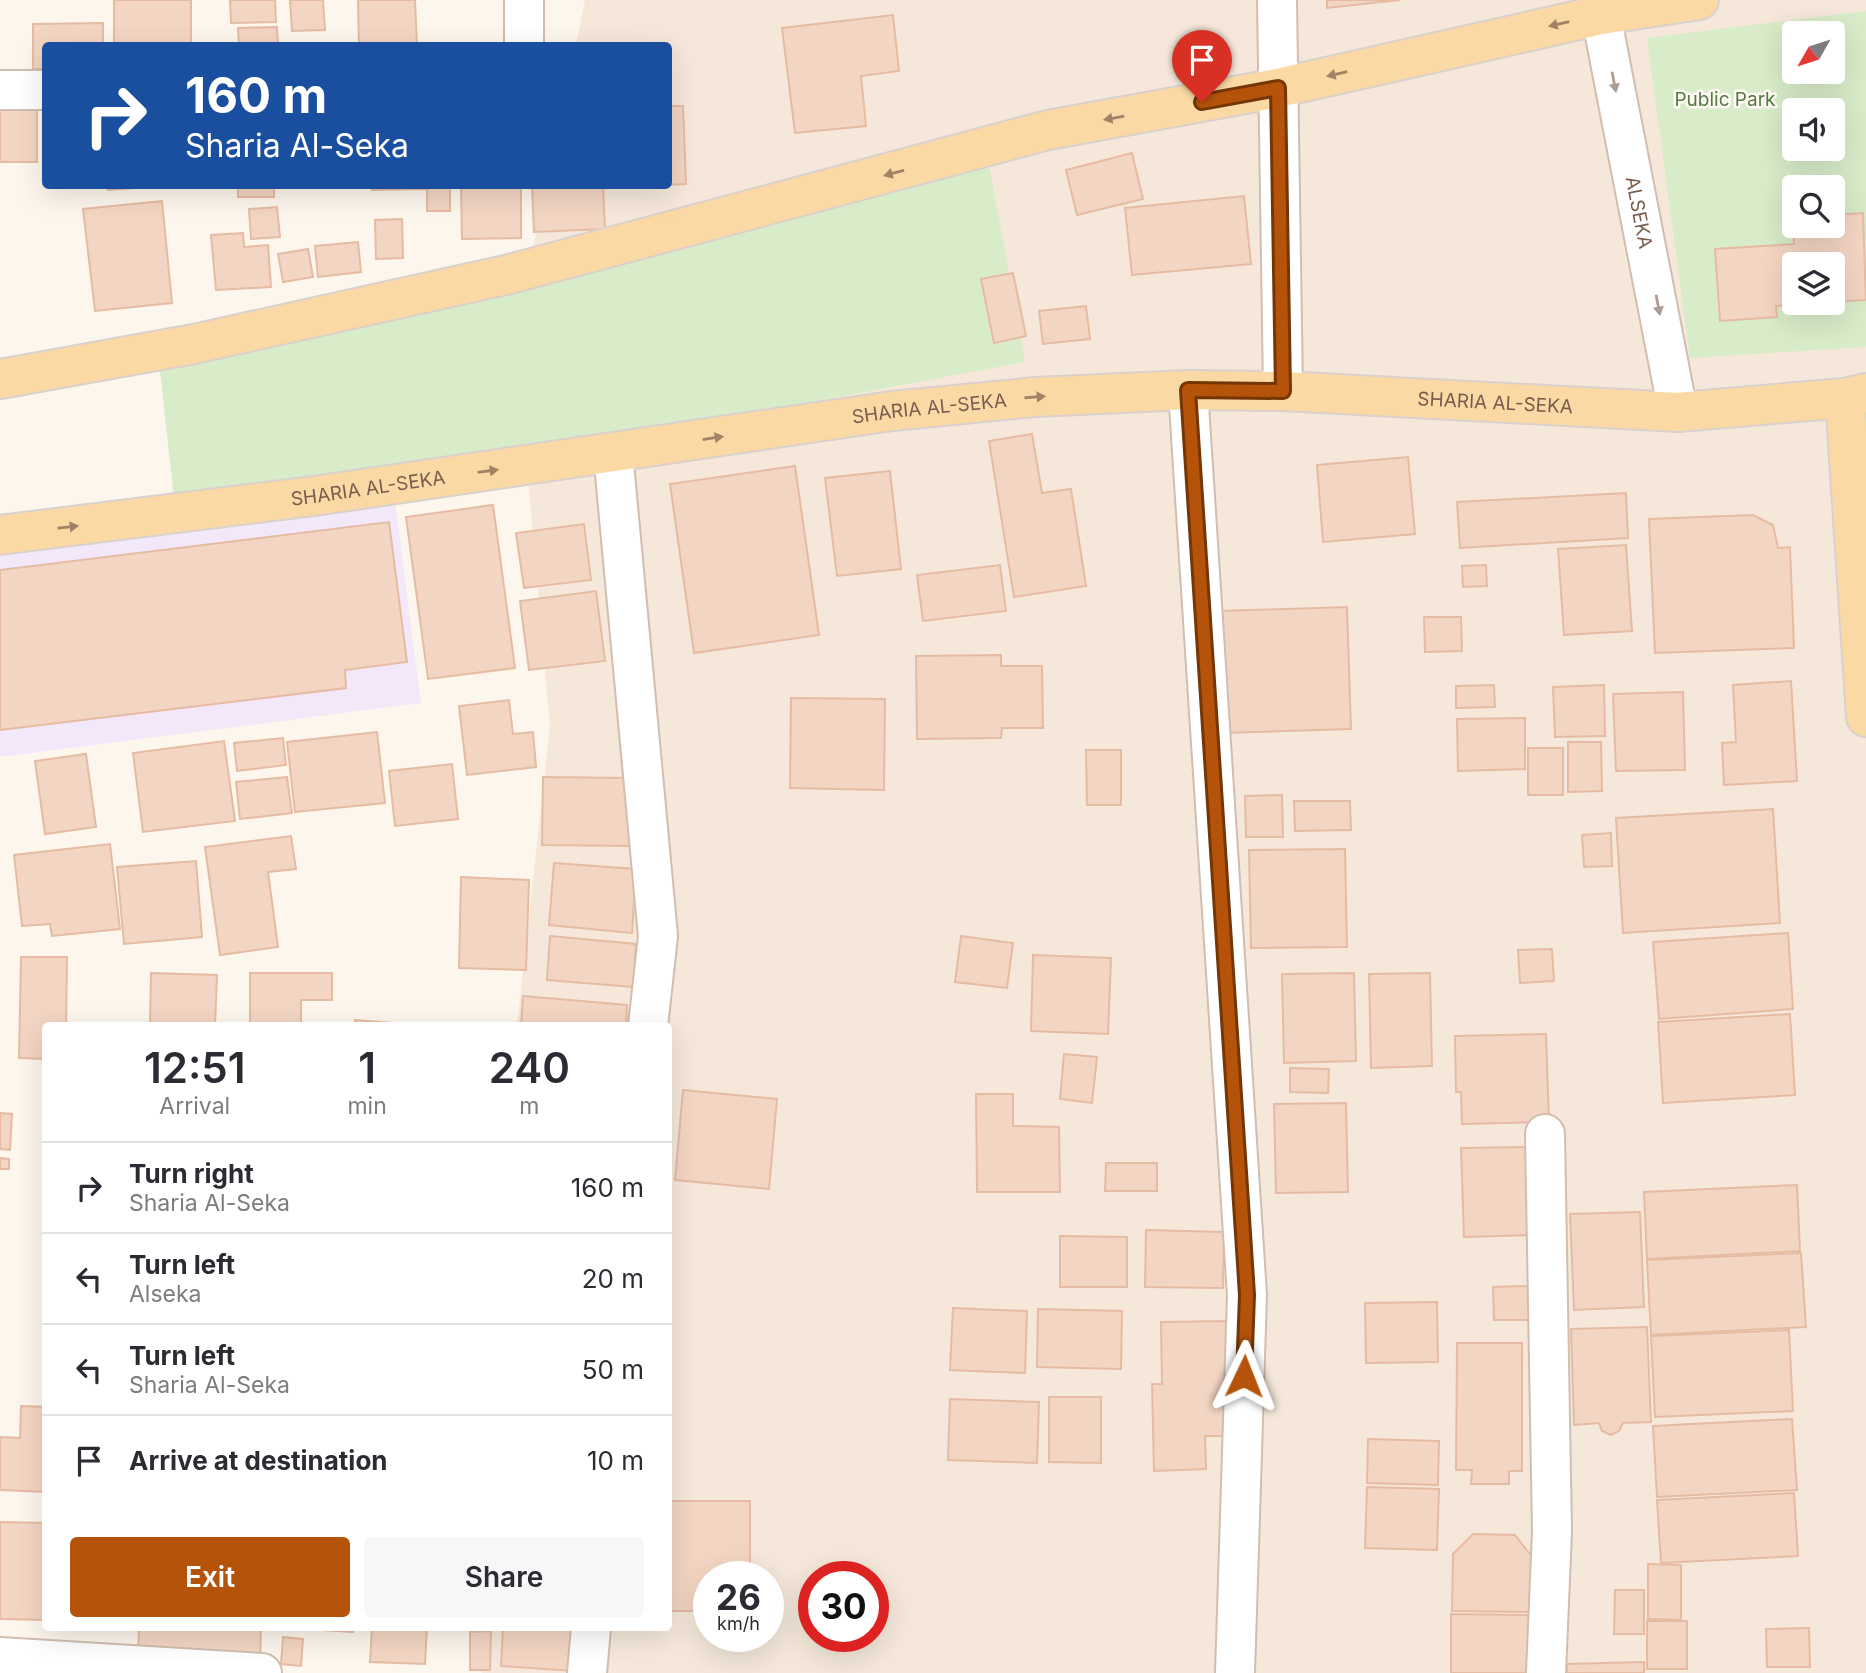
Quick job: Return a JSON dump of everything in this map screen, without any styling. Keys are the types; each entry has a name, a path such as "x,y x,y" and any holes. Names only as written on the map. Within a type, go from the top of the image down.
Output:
{"main road":[{"path":"0,379 194,344 510,274 1048,130 1278,88 1601,15 1699,0"},
{"name":"SHARIA AL-SEKA","path":"0,535 157,517 891,411 1037,397 1188,390 1283,391 1592,410 1678,412 1856,396"},
{"path":"1856,396 1866,717"}],"street":[{"path":"524,0 524,42"},
{"path":"1277,0 1283,391"},
{"name":"ALSEKA","path":"1601,15 1678,412"},
{"path":"0,90 42,90"},
{"path":"1188,390 1247,1295 1235,1673"},
{"path":"612,453 658,936 648,1022"},
{"path":"1545,1134 1552,1532 1546,1673"},
{"path":"587,1673 591,1631"},
{"path":"14,1663 262,1673"}],"shaded area":[{"path":"585,0 1866,0 1866,1673 482,1673 484,1631 672,1631 672,1022 517,1022 550,726 515,331 545,189 672,189 672,42 577,42"},
{"path":"395,502 421,703 0,757 0,552"}],"green space":[{"name":"Public Park","path":"1866,11 1866,347 1690,358 1647,38 1782,21 1782,84 1845,84 1845,21 1785,21"},
{"path":"989,164 1025,362 747,414 174,499 159,362"}],"building":[{"path":"114,0 191,0 191,42 114,42"},
{"path":"230,0 275,0 276,22 231,23"},
{"path":"290,0 323,0 325,30 292,31"},
{"path":"358,0 415,0 417,42 359,42"},
{"path":"1327,0 1400,0 1327,8"},
{"path":"893,15 899,71 861,76 866,126 795,133 782,28"},
{"path":"103,23 103,42 42,42 42,69 33,69 33,24"},
{"path":"277,27 278,42 239,42 238,28"},
{"path":"0,102 37,102 37,162 0,162"},
{"path":"672,106 683,106 686,184 672,185"},
{"path":"1132,153 1143,199 1077,215 1066,170"},
{"path":"238,189 274,189 274,197 238,197"},
{"path":"427,189 450,189 450,211 427,211"},
{"path":"461,189 521,189 521,238 462,239"},
{"path":"532,189 603,189 605,229 534,232"},
{"path":"1244,196 1251,264 1132,275 1125,208"},
{"path":"162,201 172,303 95,311 83,209"},
{"path":"277,207 280,237 251,239 249,209"},
{"path":"1863,213 1866,300 1845,301 1845,252 1782,252 1782,306 1776,306 1777,317 1720,321 1715,249 1794,244 1794,238 1845,238 1845,214"},
{"path":"402,219 403,258 376,259 375,220"},
{"path":"243,233 244,247 268,245 271,287 216,290 211,235"},
{"path":"358,242 361,272 318,277 315,246"},
{"path":"308,249 313,277 283,282 278,254"},
{"path":"1013,273 1026,336 994,343 981,279"},
{"path":"1086,306 1090,339 1043,344 1039,311"},
{"path":"1032,434 1042,493 1071,489 1086,586 1014,597 989,441"},
{"path":"1408,457 1415,534 1323,542 1317,465"},
{"path":"795,466 819,635 694,653 670,484"},
{"path":"890,471 901,569 837,576 825,478"},
{"path":"1626,493 1628,538 1460,548 1457,502"},
{"path":"493,505 515,668 428,679 406,517"},
{"path":"1753,515 1773,525 1778,548 1790,547 1794,648 1655,653 1649,519"},
{"path":"389,522 407,662 345,670 346,688 0,730 0,570"},
{"path":"584,524 591,580 524,588 516,533"},
{"path":"1626,545 1632,631 1564,635 1558,549"},
{"path":"1000,565 1006,611 923,621 917,575"},
{"path":"1486,565 1487,586 1463,587 1462,566"},
{"path":"596,591 605,661 529,670 520,601"},
{"path":"1347,607 1351,729 1223,733 1218,611"},
{"path":"1424,617 1461,617 1462,651 1425,652"},
{"path":"1001,655 1001,666 1042,666 1043,728 1002,728 1001,738 917,739 916,656"},
{"path":"1791,681 1797,781 1724,785 1722,743 1736,742 1733,685"},
{"path":"1494,685 1495,707 1456,708 1456,686"},
{"path":"1604,685 1605,736 1555,737 1553,687"},
{"path":"1683,692 1685,770 1616,771 1613,694"},
{"path":"791,698 885,699 884,790 790,788"},
{"path":"509,700 513,734 533,732 536,767 467,775 459,706"},
{"path":"1525,718 1525,769 1458,771 1457,719"},
{"path":"377,732 385,803 295,812 287,742"},
{"path":"283,738 286,765 237,771 234,743"},
{"path":"224,741 235,821 143,832 133,753"},
{"path":"1568,742 1601,742 1602,791 1568,792"},
{"path":"1528,748 1563,748 1563,795 1528,795"},
{"path":"1086,750 1121,750 1121,805 1087,805"},
{"path":"86,754 96,827 45,834 35,761"},
{"path":"452,764 458,819 395,826 389,771"},
{"path":"287,777 292,813 240,819 236,782"},
{"path":"543,777 633,778 633,846 542,845"},
{"path":"1282,795 1283,837 1246,837 1245,796"},
{"path":"1294,801 1350,801 1351,830 1295,831"},
{"path":"1773,809 1780,923 1623,933 1616,818"},
{"path":"1611,833 1612,866 1584,867 1582,835"},
{"path":"291,836 296,869 268,872 278,947 220,955 205,847"},
{"path":"110,844 120,929 52,936 50,924 22,926 14,855"},
{"path":"1345,849 1347,947 1251,948 1249,850"},
{"path":"196,861 202,937 124,944 117,867"},
{"path":"554,863 636,869 632,933 549,925"},
{"path":"461,877 529,880 526,970 459,968"},
{"path":"1788,933 1793,1009 1659,1019 1653,942"},
{"path":"550,936 636,944 633,987 547,980"},
{"path":"961,936 1013,943 1007,988 955,982"},
{"path":"1552,949 1554,981 1520,983 1518,950"},
{"path":"1033,955 1111,958 1108,1034 1031,1031"},
{"path":"21,957 67,957 66,1022 42,1022 42,1059 19,1058"},
{"path":"151,973 217,975 215,1022 150,1022"},
{"path":"250,973 332,973 332,1000 301,1000 301,1022 250,1022"},
{"path":"1354,973 1356,1061 1284,1063 1282,974"},
{"path":"1430,973 1432,1066 1371,1068 1369,974"},
{"path":"523,996 627,1005 626,1022 521,1022"},
{"path":"1790,1014 1795,1095 1663,1103 1658,1022"},
{"path":"1546,1034 1549,1122 1462,1124 1461,1092 1456,1092 1455,1036"},
{"path":"1064,1054 1097,1057 1092,1103 1060,1099"},
{"path":"1290,1068 1329,1069 1328,1093 1290,1092"},
{"path":"683,1090 777,1099 769,1189 675,1180"},
{"path":"976,1094 1013,1094 1013,1126 1059,1127 1060,1192 977,1192"},
{"path":"1346,1103 1348,1192 1276,1193 1274,1104"},
{"path":"0,1113 12,1114 10,1150 0,1149"},
{"path":"1534,1147 1535,1235 1464,1237 1461,1148"},
{"path":"0,1158 9,1159 9,1169 0,1169"},
{"path":"1106,1163 1157,1163 1157,1191 1105,1191"},
{"path":"1797,1185 1800,1251 1647,1259 1644,1192"},
{"path":"1640,1212 1644,1307 1574,1310 1570,1214"},
{"path":"1146,1230 1224,1232 1223,1288 1145,1287"},
{"path":"1060,1236 1127,1237 1127,1287 1060,1287"},
{"path":"1801,1253 1806,1327 1651,1335 1647,1260"},
{"path":"1530,1286 1530,1320 1494,1320 1493,1287"},
{"path":"1437,1302 1438,1362 1366,1363 1365,1303"},
{"path":"953,1308 1027,1311 1025,1373 950,1370"},
{"path":"1038,1309 1122,1311 1121,1369 1037,1367"},
{"path":"1227,1321 1230,1436 1205,1436 1206,1469 1154,1471 1152,1384 1162,1384 1161,1322"},
{"path":"1647,1327 1651,1422 1623,1423 1619,1431 1611,1435 1602,1431 1599,1423 1574,1425 1571,1329"},
{"path":"1789,1330 1793,1411 1655,1417 1651,1336"},
{"path":"1457,1343 1522,1343 1522,1471 1509,1471 1509,1484 1471,1484 1472,1470 1456,1470"},
{"path":"1049,1397 1101,1397 1101,1463 1049,1462"},
{"path":"950,1399 1039,1402 1037,1463 948,1460"},
{"path":"21,1406 42,1407 42,1492 0,1490 0,1437 20,1438"},
{"path":"1792,1419 1797,1490 1657,1497 1653,1426"},
{"path":"1368,1439 1439,1441 1438,1485 1367,1483"},
{"path":"1367,1487 1439,1489 1437,1550 1365,1548"},
{"path":"1794,1493 1798,1556 1661,1563 1657,1500"},
{"path":"672,1501 750,1501 750,1561 693,1561 693,1611 672,1611"},
{"path":"0,1522 42,1523 42,1620 0,1619"},
{"path":"1473,1534 1515,1535 1533,1558 1532,1612 1452,1611 1453,1554"},
{"path":"1648,1564 1681,1565 1681,1620 1648,1619"},
{"path":"1615,1590 1644,1590 1644,1634 1614,1634"},
{"path":"1451,1614 1534,1615 1533,1673 1451,1673"},
{"path":"1647,1621 1687,1621 1687,1669 1647,1669"},
{"path":"1809,1628 1810,1667 1767,1667 1766,1629"},
{"path":"139,1631 261,1631 260,1663 138,1657"},
{"path":"372,1631 427,1631 425,1664 370,1662"},
{"path":"491,1631 490,1670 470,1670 470,1632"},
{"path":"503,1631 578,1631 575,1671 501,1666"},
{"path":"283,1637 303,1639 301,1666 281,1664"},
{"path":"1644,1662 1644,1673 1567,1673 1567,1664"}],"route":[{"path":"1202,102 1278,88 1283,391 1188,390 1247,1295 1244,1376"}]}
